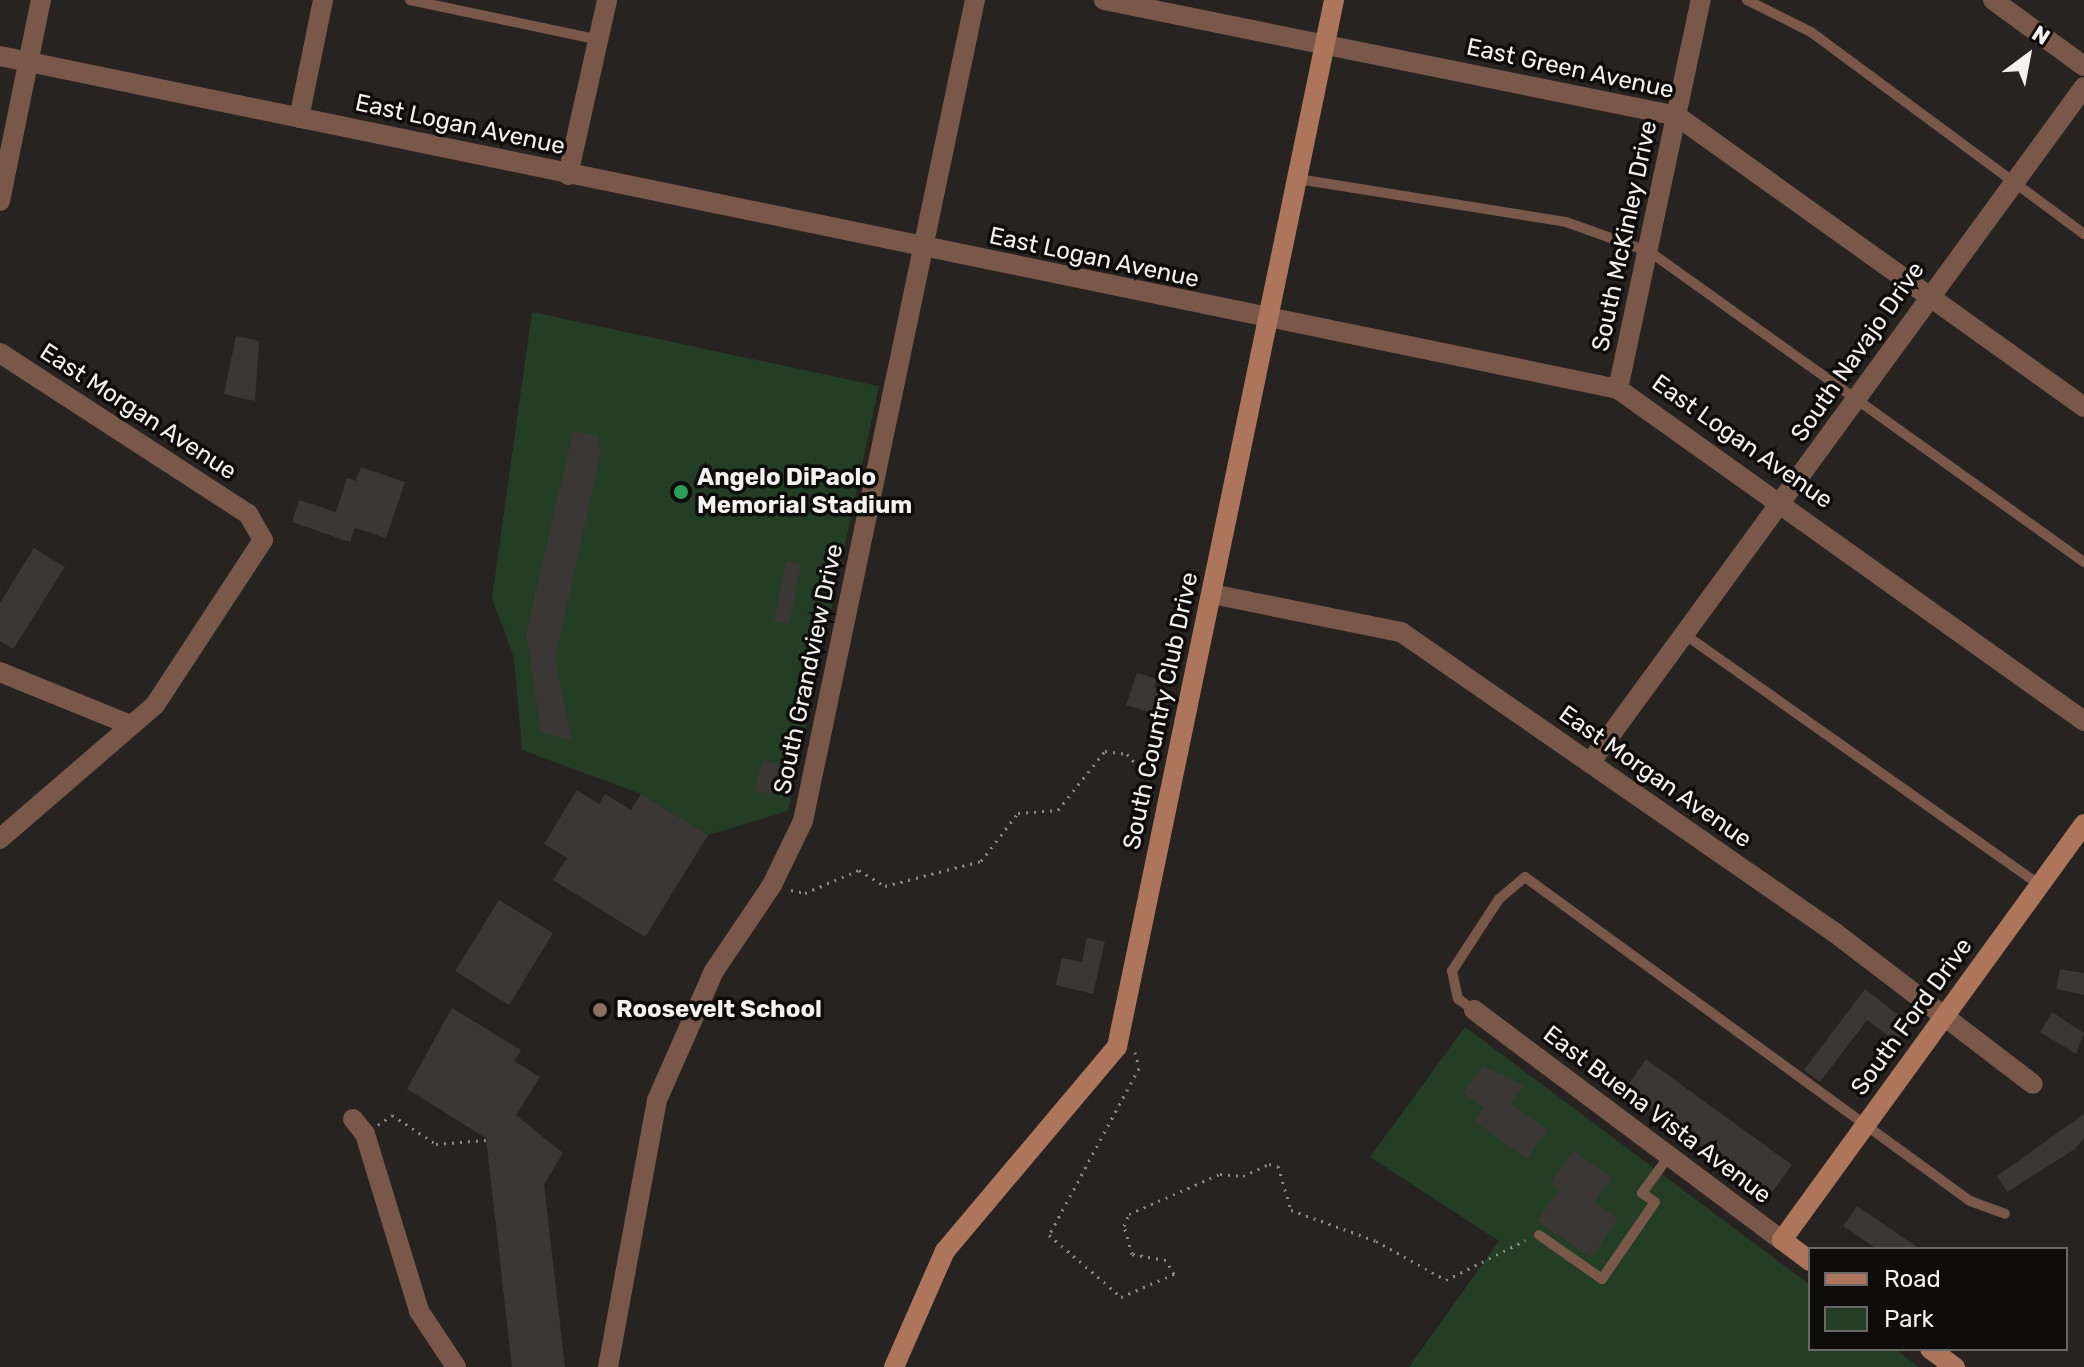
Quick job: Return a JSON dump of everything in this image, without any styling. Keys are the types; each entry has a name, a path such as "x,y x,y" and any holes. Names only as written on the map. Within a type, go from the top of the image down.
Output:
{"main road":[{"name":"South Country Club Drive","path":"894,1367 945,1251 1117,1047 1334,0"},
{"name":"South Ford Drive","path":"1782,1240 2084,824"},
{"name":"East Buena Vista Avenue","path":"1782,1240 1808,1260"},
{"path":"1933,1351 1955,1367"}],"street":[{"path":"0,201 41,0"},
{"path":"299,118 323,0"},
{"path":"568,175 607,0"},
{"name":"South Grandview Drive","path":"608,1367 657,1100 714,971 772,885 803,821 821,750 975,0"},
{"name":"East Green Avenue","path":"1104,0 1677,116 2084,407"},
{"name":"South McKinley Drive","path":"1618,389 1650,252 1701,0"},
{"path":"1993,0 2084,66"},
{"name":"East Logan Avenue","path":"0,56 1268,320 1618,389 1783,502 2084,721"},
{"name":"South Navajo Drive","path":"1590,763 2084,87"},
{"name":"East Morgan Avenue","path":"0,353 248,514 263,540 155,705 128,724"},
{"name":"East Morgan Avenue","path":"1212,594 1401,632 1834,932 1943,1019 2033,1084"},
{"path":"0,672 128,724 0,839"},
{"name":"East Buena Vista Avenue","path":"1474,1010 1782,1240"},
{"path":"359,1126 419,1311 456,1367"}],"lane":[{"path":"410,0 600,40"},
{"path":"1747,0 1811,32 2084,234"},
{"path":"1298,179 1566,222 1650,252 1859,396 2084,562"},
{"path":"1684,634 2040,885"},
{"path":"1474,1010 1458,999 1452,971 1499,899 1525,877 1970,1201 2005,1214"},
{"path":"1539,1235 1602,1279 1655,1202 1642,1193 1669,1156"}],"path":[{"path":"772,885 805,893 859,870 885,886 981,861 1018,813 1058,810 1105,751 1127,754 1168,804"},
{"path":"1135,1049 1139,1068 1049,1235 1121,1297 1174,1274 1166,1260 1132,1254 1129,1214 1220,1174 1243,1176 1269,1164 1278,1166 1291,1210 1376,1241 1446,1280 1539,1235"},
{"path":"359,1126 392,1115 436,1144 486,1140"}],"green space":[{"name":"Angelo DiPaolo Memorial Stadium","path":"532,312 879,386 788,811 708,835 641,794 522,750 514,658 492,598"},
{"path":"1465,1027 1808,1284 1808,1351 1898,1351 1919,1367 1409,1367 1499,1241 1370,1157"}],"building":[{"path":"236,336 259,341 255,401 224,394"},
{"path":"573,431 598,436 601,452 555,659 572,741 541,732 526,633"},
{"path":"361,467 405,482 386,538 355,528 350,542 292,522 299,500 336,512 347,478 356,481"},
{"path":"34,548 65,567 13,649 0,641 0,603"},
{"path":"786,561 801,564 789,624 774,621"},
{"path":"1137,673 1157,679 1154,687 1162,690 1154,714 1126,705"},
{"path":"763,760 780,765 771,795 754,790"},
{"path":"577,790 599,804 605,794 631,810 641,794 708,835 645,937 553,880 567,858 544,844"},
{"path":"499,900 553,933 509,1005 455,971"},
{"path":"1087,937 1105,942 1093,994 1056,985 1062,958 1082,962"},
{"path":"2060,969 2084,973 2084,995 2056,989"},
{"path":"1865,989 1910,1024 1896,1042 1867,1020 1820,1082 1804,1070"},
{"path":"452,1008 521,1050 514,1061 540,1077 516,1115 563,1153 544,1184 565,1367 512,1367 486,1138 407,1089"},
{"path":"2052,1012 2084,1033 2076,1054 2040,1032"},
{"path":"1646,1059 1792,1165 1769,1196 1624,1091"},
{"path":"1482,1066 1524,1085 1511,1104 1548,1130 1527,1159 1474,1121 1484,1108 1463,1093"},
{"path":"2084,1114 2084,1138 2075,1149 2007,1192 1997,1176"},
{"path":"1573,1150 1612,1178 1595,1202 1618,1218 1591,1258 1537,1221 1559,1190 1550,1183"},
{"path":"1857,1206 1917,1247 1874,1247 1843,1226"}],"place":[{"name":"Angelo DiPaolo Memorial Stadium","path":"681,492"},
{"name":"Roosevelt School","path":"600,1010"}]}
